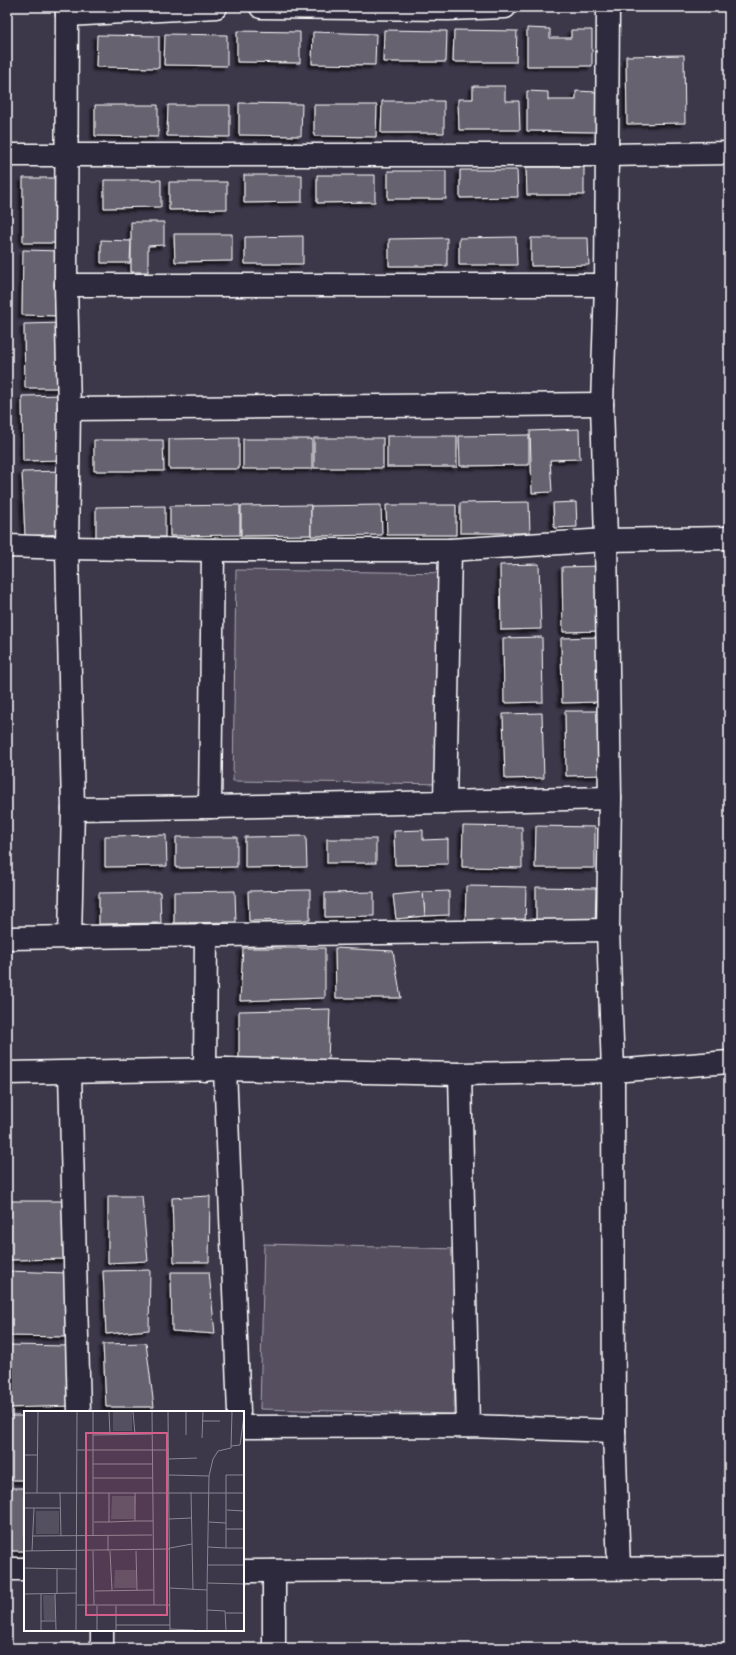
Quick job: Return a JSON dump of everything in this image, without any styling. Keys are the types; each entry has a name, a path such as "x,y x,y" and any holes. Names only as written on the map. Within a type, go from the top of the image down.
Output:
{"street":[{"path":"70,938 73,810 67,548 69,409 66,285 67,11 216,7"},
{"path":"261,7 505,7"},
{"path":"608,7 606,285 602,404 606,540 610,798 608,930 613,1071 614,1431 619,1568"},
{"path":"7,155 606,155 729,153"},
{"path":"66,285 606,285"},
{"path":"69,409 602,404"},
{"path":"7,546 213,550 450,550 606,540 729,538"},
{"path":"210,807 213,550"},
{"path":"445,802 450,550"},
{"path":"73,810 610,798"},
{"path":"7,938 608,930"},
{"path":"206,936 239,1411"},
{"path":"7,1073 215,1070 460,1074 613,1071 729,1062"},
{"path":"70,1073 79,1411"},
{"path":"460,1074 468,1426"},
{"path":"244,1427 468,1426 614,1431"},
{"path":"7,1568 24,1568"},
{"path":"244,1571 729,1568"},
{"path":"274,1571 274,1648"},
{"path":"102,1631 102,1648"}],"shaded area":[{"path":"236,570 455,573 452,784 233,781"},
{"path":"264,1244 458,1249 454,1414 260,1409"}],"building":[{"path":"527,28 550,29 550,38 571,38 571,30 592,30 592,66 527,66"},
{"path":"384,30 447,31 446,62 383,62"},
{"path":"454,30 517,31 516,62 453,62"},
{"path":"237,31 300,32 300,63 237,62"},
{"path":"313,32 376,34 375,65 312,64"},
{"path":"165,34 227,35 227,66 164,65"},
{"path":"97,35 159,36 159,68 96,67"},
{"path":"684,55 685,123 627,124 626,56"},
{"path":"473,86 505,86 505,101 519,101 520,130 459,130 458,99 473,99"},
{"path":"527,91 548,92 548,100 576,100 576,91 597,92 596,132 527,131"},
{"path":"382,101 444,101 444,133 381,133"},
{"path":"239,103 302,104 301,136 239,135"},
{"path":"95,105 158,105 158,137 95,136"},
{"path":"168,105 230,105 230,137 167,136"},
{"path":"314,105 377,105 376,137 314,136"},
{"path":"526,167 584,167 584,195 527,195"},
{"path":"460,170 517,170 518,197 460,198"},
{"path":"388,171 446,171 446,199 388,199"},
{"path":"244,175 302,175 302,202 244,203"},
{"path":"317,175 375,175 375,202 317,203"},
{"path":"23,178 62,178 61,243 23,243"},
{"path":"104,180 161,180 161,207 104,208"},
{"path":"169,182 227,182 227,209 169,210"},
{"path":"131,222 164,222 164,245 148,246 148,272 131,272"},
{"path":"174,234 232,234 232,261 175,262"},
{"path":"303,236 303,264 245,264 245,237"},
{"path":"516,237 517,265 459,265 459,238"},
{"path":"447,238 447,266 389,266 389,239"},
{"path":"531,238 588,238 589,265 531,266"},
{"path":"101,240 131,241 130,263 101,263"},
{"path":"23,250 62,251 61,316 22,315"},
{"path":"63,323 64,388 25,388 24,324"},
{"path":"64,395 65,460 23,461 22,396"},
{"path":"579,429 580,459 550,460 552,492 532,493 530,431"},
{"path":"529,435 529,465 460,466 459,436"},
{"path":"387,436 457,436 457,467 387,467"},
{"path":"239,438 239,469 169,469 169,439"},
{"path":"314,438 383,438 383,468 314,468"},
{"path":"243,439 312,439 312,469 243,469"},
{"path":"94,440 163,440 164,471 94,471"},
{"path":"63,471 65,534 25,536 22,472"},
{"path":"529,502 530,533 460,533 460,503"},
{"path":"576,502 577,527 554,528 553,503"},
{"path":"240,505 240,535 170,536 170,506"},
{"path":"311,505 311,535 241,536 241,506"},
{"path":"381,505 382,535 311,536 311,506"},
{"path":"386,505 456,505 456,535 387,535"},
{"path":"165,506 165,537 96,537 96,507"},
{"path":"539,564 541,629 501,630 500,565"},
{"path":"602,566 603,631 563,632 562,567"},
{"path":"542,637 543,702 504,703 503,638"},
{"path":"600,637 602,702 562,703 561,638"},
{"path":"565,711 604,711 605,775 566,776"},
{"path":"542,713 544,778 505,779 503,714"},
{"path":"463,826 522,827 522,868 462,867"},
{"path":"536,826 595,827 595,868 535,868"},
{"path":"423,830 423,840 448,839 448,864 395,865 394,831"},
{"path":"166,835 167,866 105,867 105,836"},
{"path":"306,836 307,867 245,868 245,837"},
{"path":"176,837 237,837 237,867 176,868"},
{"path":"327,839 376,839 376,863 327,863"},
{"path":"466,886 526,887 525,928 465,927"},
{"path":"536,887 596,888 595,928 536,927"},
{"path":"310,890 310,920 249,921 248,891"},
{"path":"235,891 236,922 174,923 174,892"},
{"path":"449,891 449,915 425,916 423,892"},
{"path":"160,892 161,923 99,924 99,893"},
{"path":"374,892 374,916 325,917 325,893"},
{"path":"423,892 425,916 396,919 393,895"},
{"path":"243,948 325,948 325,998 240,1001"},
{"path":"335,948 393,951 401,998 336,998"},
{"path":"330,1009 328,1061 239,1058 239,1011"},
{"path":"108,1196 142,1196 148,1261 108,1263"},
{"path":"210,1196 209,1262 174,1262 172,1198"},
{"path":"7,1201 66,1201 70,1259 7,1260"},
{"path":"150,1270 149,1330 106,1334 103,1271"},
{"path":"7,1271 67,1273 71,1337 7,1336"},
{"path":"171,1272 209,1272 215,1334 172,1331"},
{"path":"146,1343 154,1407 106,1407 103,1344"},
{"path":"7,1345 69,1346 72,1406 7,1408"},
{"path":"7,1416 24,1416 24,1480 7,1480"},
{"path":"7,1488 24,1488 24,1551 7,1551"}]}
